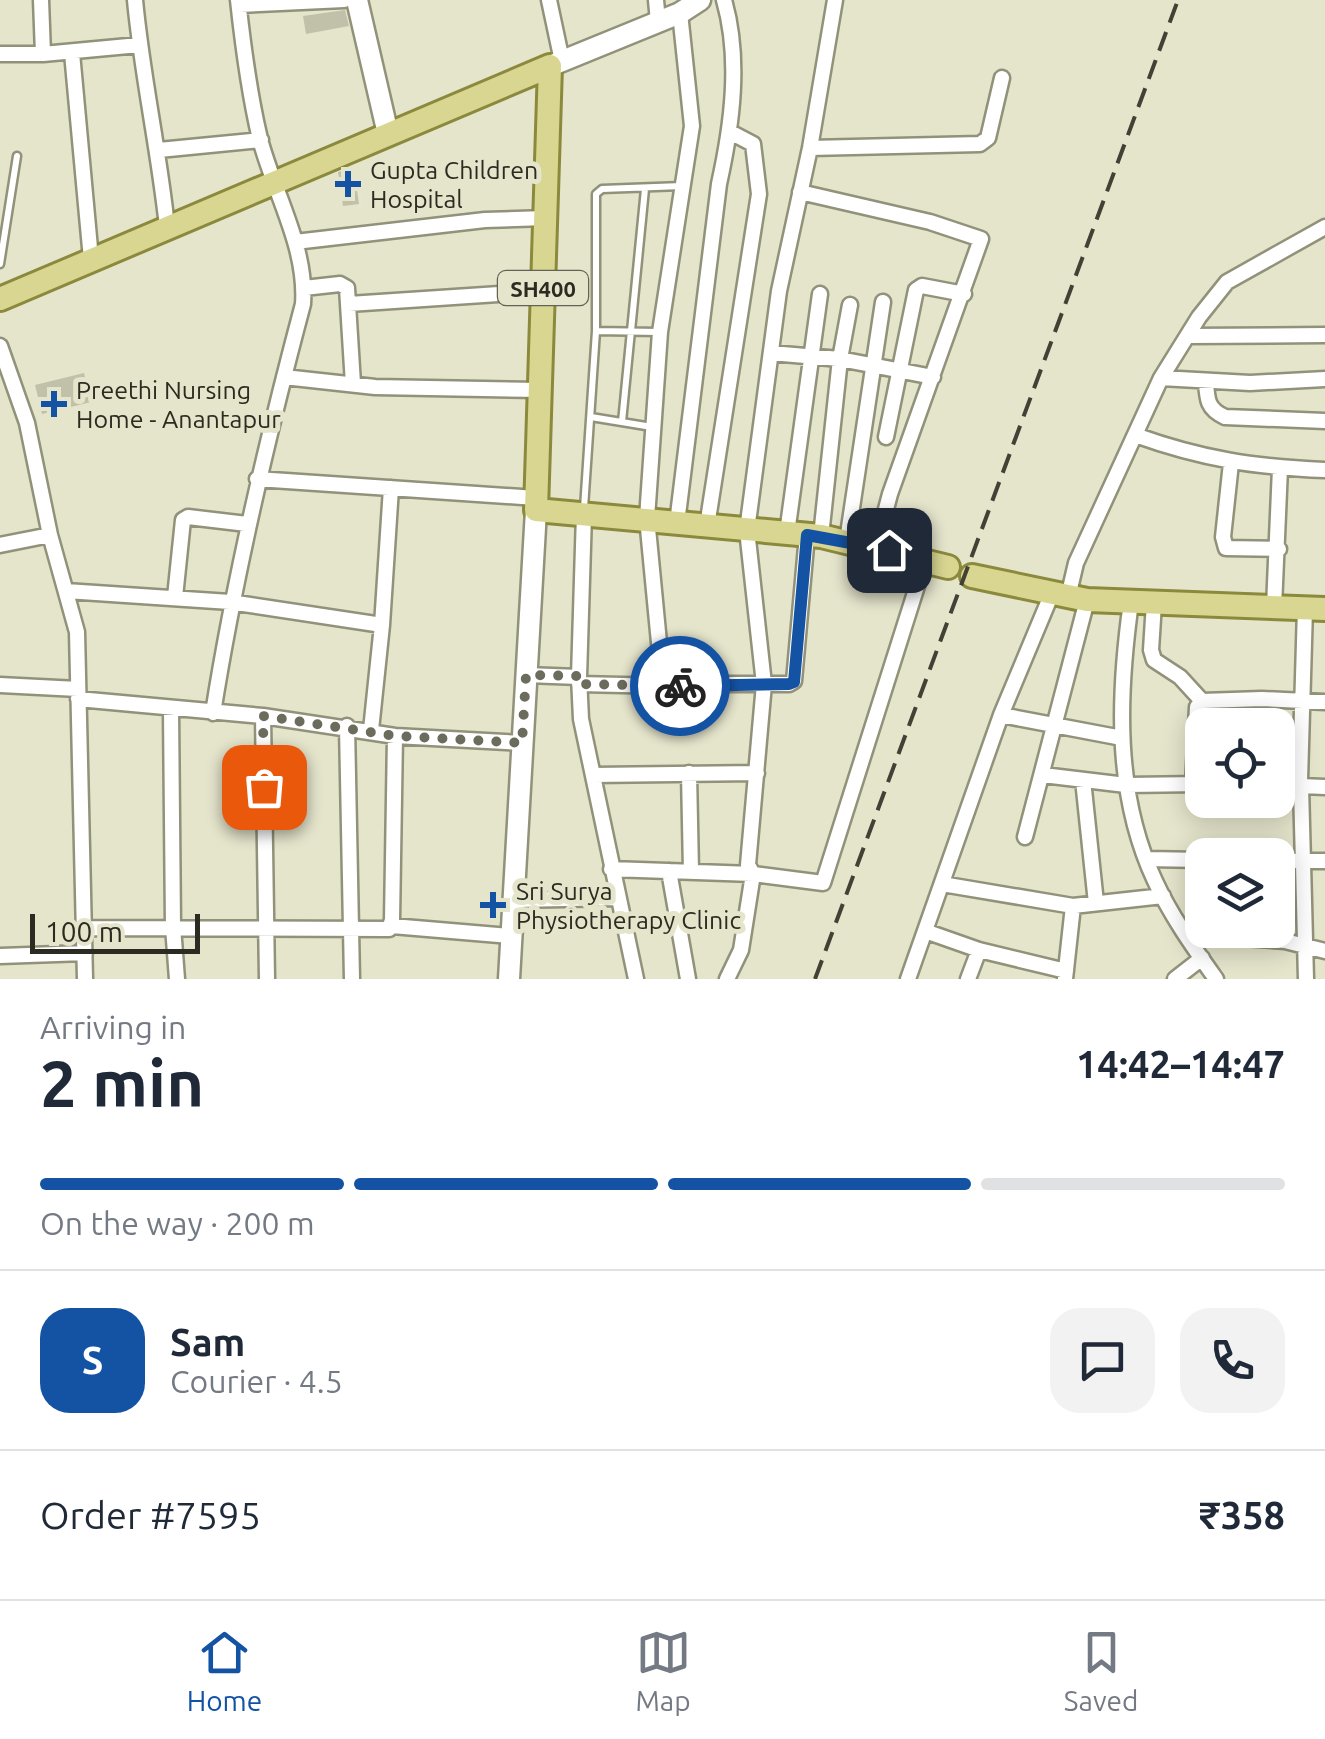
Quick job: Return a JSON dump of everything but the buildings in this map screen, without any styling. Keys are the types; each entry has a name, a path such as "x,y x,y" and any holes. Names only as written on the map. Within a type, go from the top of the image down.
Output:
{"main road":[{"path":"0,299 556,64"},
{"name":"SH400","path":"536,504 556,64"},
{"path":"536,504 584,514 847,540 936,564"},
{"path":"972,576 1069,596 1315,609"}],"street":[{"path":"40,0 43,54"},
{"path":"135,0 168,226"},
{"path":"213,713 230,602 257,479 304,304 295,242 260,140 238,2 344,0"},
{"path":"357,0 388,134"},
{"path":"549,0 556,64 680,13 700,0"},
{"path":"656,0 658,22"},
{"path":"677,523 730,132 732,48 724,0"},
{"path":"727,979 741,950 753,874 748,864 764,684 747,530 779,290 810,148 835,0"},
{"path":"666,686 661,681 647,518 660,332 692,126 680,13"},
{"path":"0,54 140,45"},
{"path":"72,52 91,259"},
{"path":"810,148 980,144 988,138 1002,78"},
{"path":"707,526 759,194 753,144 730,132"},
{"path":"159,150 260,140"},
{"path":"800,192 979,236 981,242 890,494 876,548"},
{"path":"295,242 484,220 546,218"},
{"path":"1025,837 1055,727 1076,563 1162,378 1227,282 1323,230"},
{"path":"304,288 345,286 353,384"},
{"path":"886,437 916,290 922,286 964,294"},
{"path":"349,304 543,291"},
{"path":"526,675 666,686 789,684 796,677 811,356 820,294"},
{"path":"847,540 884,302"},
{"path":"805,535 850,305"},
{"path":"1189,336 1325,334"},
{"path":"0,346 27,422 50,535 77,632 85,979"},
{"path":"770,353 874,364 932,377"},
{"path":"284,377 353,384 540,390"},
{"path":"1162,378 1325,378"},
{"path":"1206,381 1208,402 1213,412 1224,417 1325,422"},
{"path":"0,390 14,383"},
{"path":"1135,435 1195,456 1231,463 1325,470"},
{"path":"1231,463 1223,537 1226,548 1279,548"},
{"path":"1274,607 1280,468"},
{"path":"257,479 536,504 508,979"},
{"path":"370,730 391,488"},
{"path":"584,514 579,680 582,719 636,979"},
{"path":"176,597 182,520 188,517 247,524"},
{"path":"0,545 50,535"},
{"path":"611,869 753,874 823,883 936,564"},
{"path":"66,591 230,602 382,626"},
{"path":"908,979 1002,716 1069,596"},
{"path":"1142,602 1154,660 1180,678 1202,701 1325,702"},
{"path":"1142,602 1124,657 1122,738 1126,785 1146,860 1185,934"},
{"path":"1306,979 1302,701 1315,609"},
{"path":"1,682 172,710 263,716 396,736 522,743"},
{"path":"1199,708 1202,701"},
{"path":"172,710 173,927 178,979"},
{"path":"263,716 267,979"},
{"path":"1002,716 1122,738"},
{"path":"348,726 352,979"},
{"path":"392,926 396,736"},
{"path":"592,775 757,773"},
{"path":"689,774 690,872"},
{"path":"1043,775 1126,785 1185,784"},
{"path":"1083,780 1096,903"},
{"path":"1295,786 1325,787"},
{"path":"1146,860 1185,860"},
{"path":"1295,861 1325,861"},
{"path":"669,871 688,979"},
{"path":"942,884 1074,906 1163,896"},
{"path":"513,900 617,898"},
{"path":"925,931 1066,975 1074,906"},
{"path":"84,928 384,930 392,926 511,936"},
{"path":"1295,943 1325,951"},
{"path":"1195,948 1216,979"},
{"path":"968,979 978,950"},
{"path":"0,956 84,953"},
{"path":"1176,979 1202,958"}],"lane":[{"path":"0,264 17,156"},
{"path":"584,514 596,331 598,191 682,186"},
{"path":"622,422 645,188"},
{"path":"596,331 660,332"},
{"path":"591,417 652,428"}],"railway":[{"path":"815,979 1178,0"}],"way so far":[{"path":"264,787 263,716 396,736 522,743 526,675 579,676 579,684 680,686"}],"place":[{"name":"Gupta Children Hospital","path":"348,184"},
{"name":"Preethi Nursing Home - Anantapur","path":"54,404"},
{"name":"Sri Surya Physiotherapy Clinic","path":"493,905"}],"route":[{"path":"680,686 794,682 807,535 889,550"}]}
